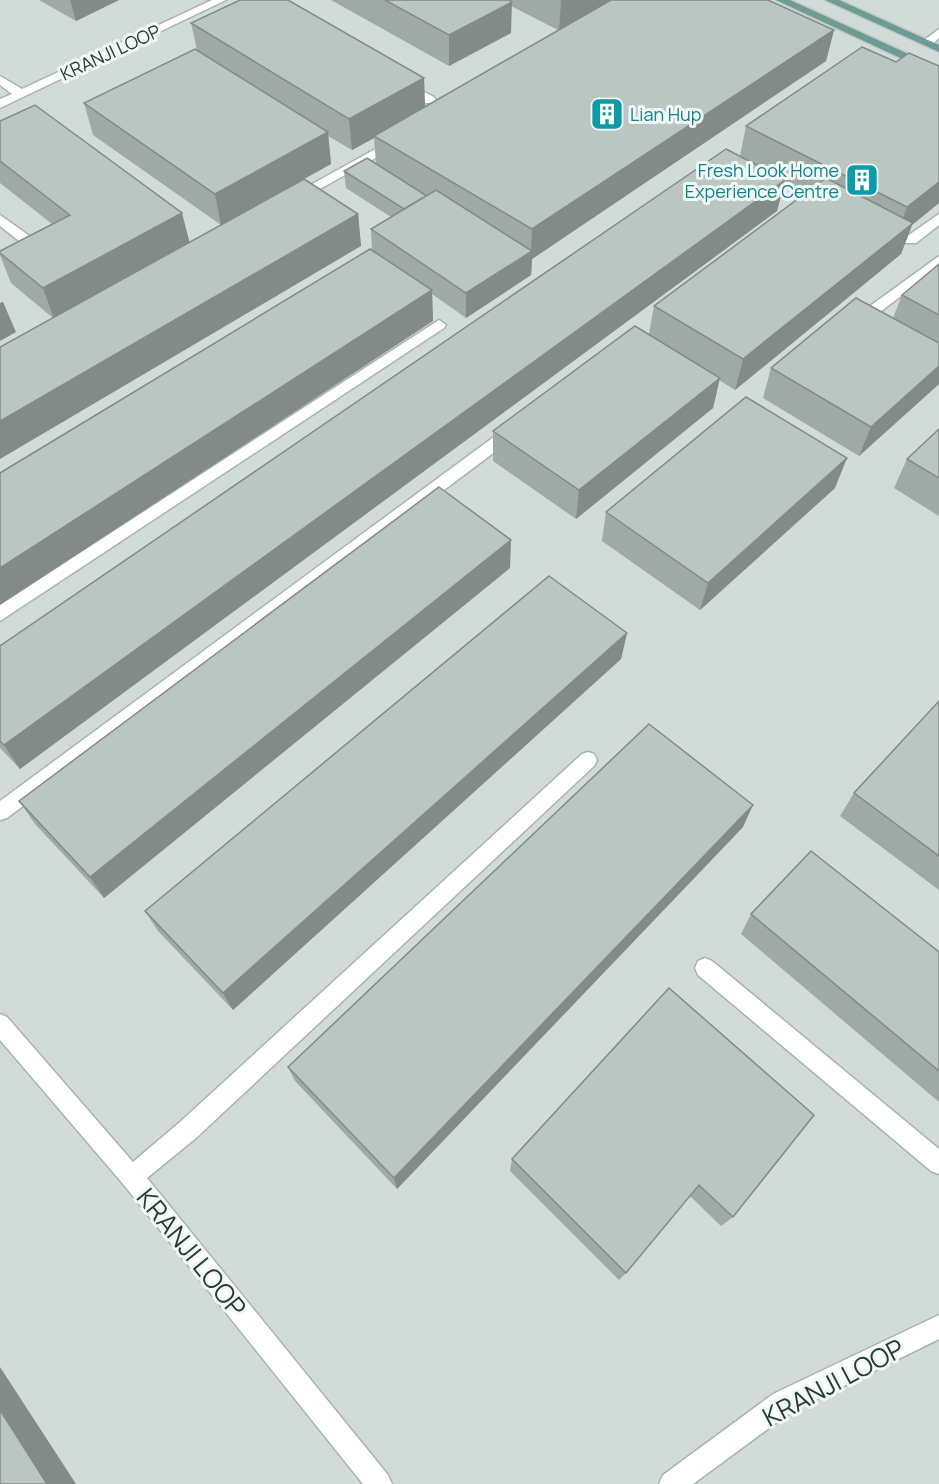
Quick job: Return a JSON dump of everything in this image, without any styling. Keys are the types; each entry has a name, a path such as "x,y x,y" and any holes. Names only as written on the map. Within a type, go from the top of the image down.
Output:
{"main road":[{"path":"781,0 939,72"},
{"path":"830,0 939,49"}],"street":[{"name":"KRANJI LOOP","path":"0,104 221,0"},
{"path":"927,44 939,32"},
{"path":"881,63 893,51"},
{"path":"388,76 430,100"},
{"path":"0,81 21,94"},
{"path":"282,205 410,133"},
{"path":"911,240 939,218"},
{"path":"0,219 33,244"},
{"path":"871,312 939,260"},
{"path":"0,614 439,325"},
{"path":"0,812 524,423"},
{"path":"132,1177 188,1130 588,760"},
{"path":"705,968 939,1163"},
{"name":"KRANJI LOOP","path":"0,1024 132,1177 379,1484"},
{"name":"KRANJI LOOP","path":"672,1484 782,1403 939,1327"}],"shaded area":[{"path":"0,0 939,0 939,1484 0,1484"}],"building":[{"path":"240,0 288,0 424,78 349,119 191,23"},
{"path":"385,0 509,0 512,2 449,35"},
{"name":"Lian Hup","path":"611,0 768,0 834,30 532,229 374,136"},
{"name":"Fresh Look Home Experience Centre","path":"862,47 896,62 909,53 939,66 939,182 907,207 746,126"},
{"path":"195,49 328,132 215,194 84,103"},
{"path":"35,105 182,213 43,288 0,253 70,215 0,161 0,121"},
{"path":"726,149 785,180 4,745 0,741 0,646"},
{"path":"367,158 427,196 404,209 344,171"},
{"path":"826,178 913,223 743,359 654,306"},
{"path":"304,179 358,214 0,421 0,347"},
{"path":"436,190 532,251 466,293 371,229"},
{"path":"370,249 432,290 0,568 0,473"},
{"path":"939,264 939,315 902,295"},
{"path":"856,298 939,343 939,366 871,427 771,368"},
{"path":"635,326 720,378 579,490 493,431"},
{"path":"746,397 847,458 708,583 606,512"},
{"path":"939,429 939,478 907,459"},
{"path":"439,487 511,540 90,877 19,801"},
{"path":"549,576 627,633 223,993 145,911"},
{"path":"939,701 939,856 854,793"},
{"path":"649,724 753,805 394,1178 288,1067"},
{"path":"811,851 939,952 939,1071 751,914"},
{"path":"669,988 814,1115 733,1217 699,1185 626,1273 512,1159"},
{"path":"0,1410 47,1484 0,1484"}],"place":[{"name":"Lian Hup","path":"607,114"},
{"name":"Fresh Look Home Experience Centre","path":"862,180"}]}
